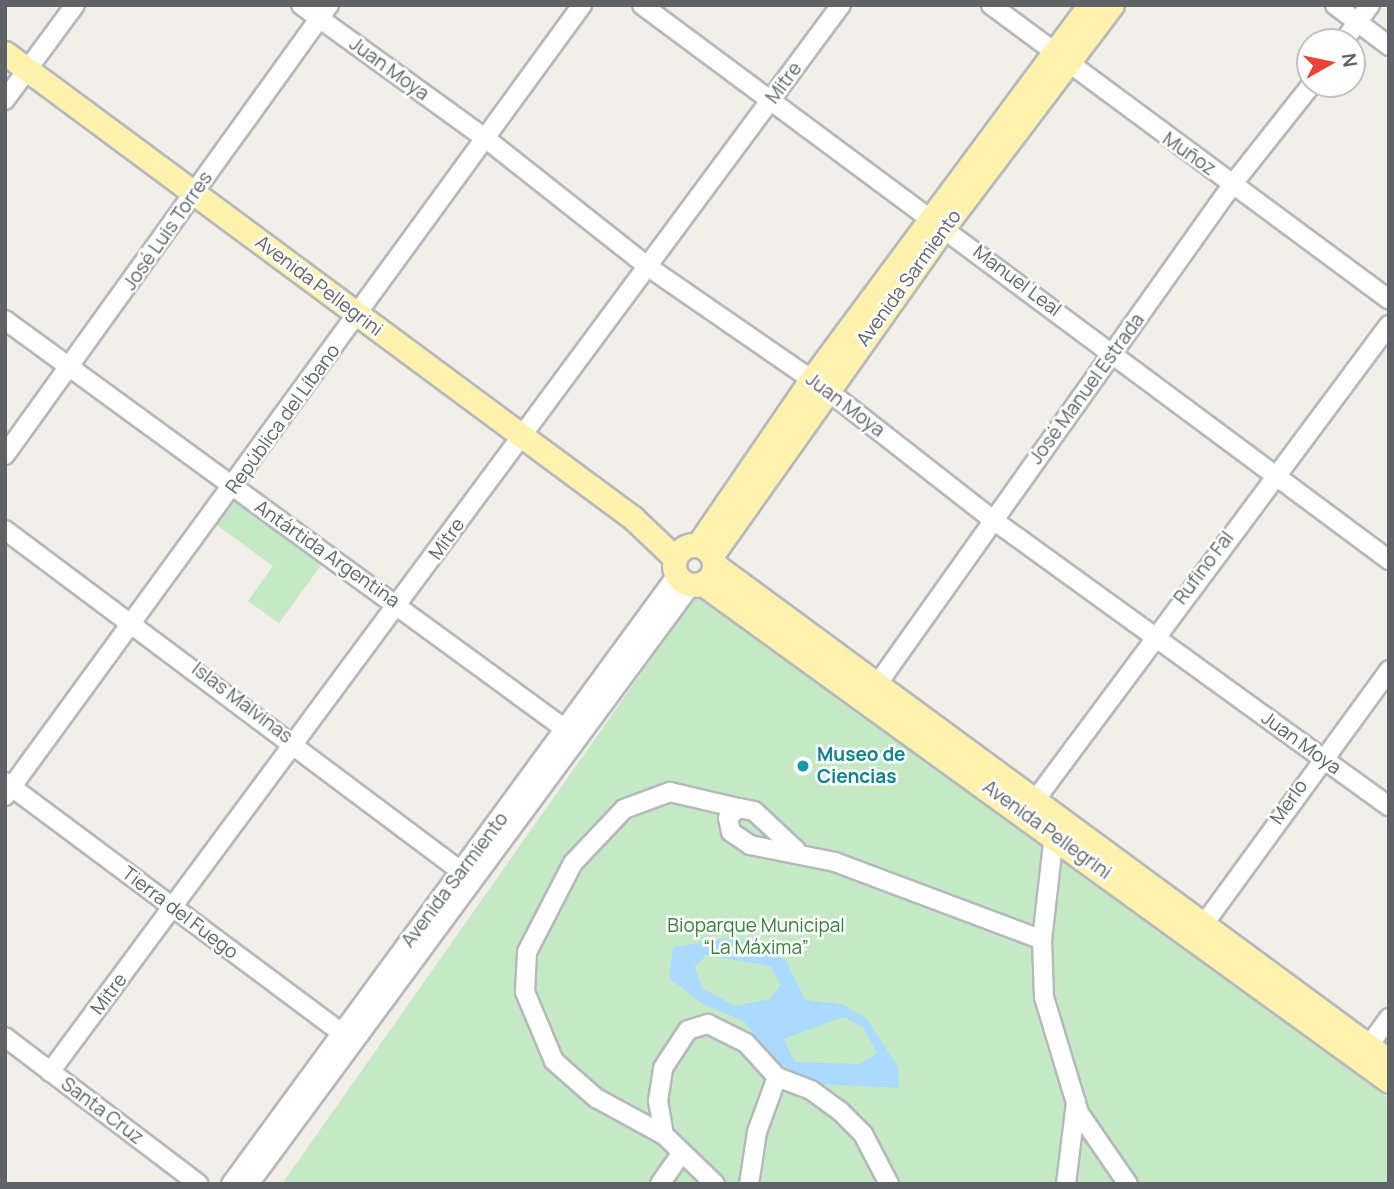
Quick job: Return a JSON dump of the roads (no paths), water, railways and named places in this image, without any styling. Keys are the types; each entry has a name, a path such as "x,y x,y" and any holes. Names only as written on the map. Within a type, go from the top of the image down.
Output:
{"main road":[{"name":"Avenida Sarmiento","path":"1062,62 1090,5"},
{"name":"Avenida Sarmiento","path":"695,564 937,223 1062,62 1112,5"},
{"name":"Avenida Pellegrini","path":"5,53 695,564 1364,1052 1389,1081"},
{"name":"Avenida Pellegrini","path":"1029,808 1054,835 1199,931"},
{"name":"Avenida Pellegrini","path":"1364,1052 1389,1061"}],"street":[{"path":"5,100 75,5"},
{"name":"Juan Moya","path":"301,5 324,12 647,266 820,385 992,519 1389,806"},
{"name":"República del Líbano","path":"7,788 359,316 582,5"},
{"name":"Manuel Leal","path":"642,5 1114,353 1389,560"},
{"name":"Mitre","path":"50,1072 399,606 521,436 841,5"},
{"name":"Muñoz","path":"991,5 1062,62 1389,300"},
{"path":"1335,5 1389,46"},
{"path":"1353,28 1370,5"},
{"name":"José Luis Torres","path":"5,455 324,12"},
{"name":"José Manuel Estrada","path":"872,691 1232,185 1301,98"},
{"name":"Antártida Argentina","path":"5,320 573,735"},
{"name":"Rufino Fal","path":"1029,808 1153,636 1389,325"},
{"name":"Islas Malvinas","path":"5,530 133,620 469,876"},
{"name":"Avenida Sarmiento","path":"249,1184 349,1038 573,735 695,564"},
{"name":"Merlo","path":"1199,931 1321,757 1389,670"},
{"name":"Tierra del Fuego","path":"7,788 349,1038"},
{"path":"715,1184 664,1135 596,1098 554,1061 525,992 527,953 573,863 624,809 670,792 754,811 796,850"},
{"path":"738,808 729,818 731,832 750,845 796,850 1042,940"},
{"path":"1054,835 1042,940 1044,997 1076,1102 1128,1182"},
{"path":"1364,1052 1389,1018"},
{"path":"664,1135 658,1101 663,1068 688,1030 708,1024 746,1043 777,1077 811,1090 840,1111 863,1134 889,1184"},
{"name":"Santa Cruz","path":"5,1037 199,1184"},
{"name":"Avenida Sarmiento","path":"231,1184 349,1038"},
{"path":"749,1184 757,1132 777,1077"},
{"path":"1066,1184 1076,1102"},
{"path":"660,1184 681,1154"}],"water":[{"path":"729,938 756,943 786,961 805,1000 842,1004 867,1019 898,1067 899,1088 815,1084 771,1059 744,1021 704,1005 669,978 673,947","holes":["706,955 770,966 781,985 770,999 735,1006 702,988 695,967","843,1017 863,1027 877,1053 859,1064 795,1062 784,1039"]}],"place":[{"name":"Museo de Ciencias","path":"803,766"}],"park label":[{"name":"Bioparque Municipal “La Máxima”","path":"756,937"}]}
